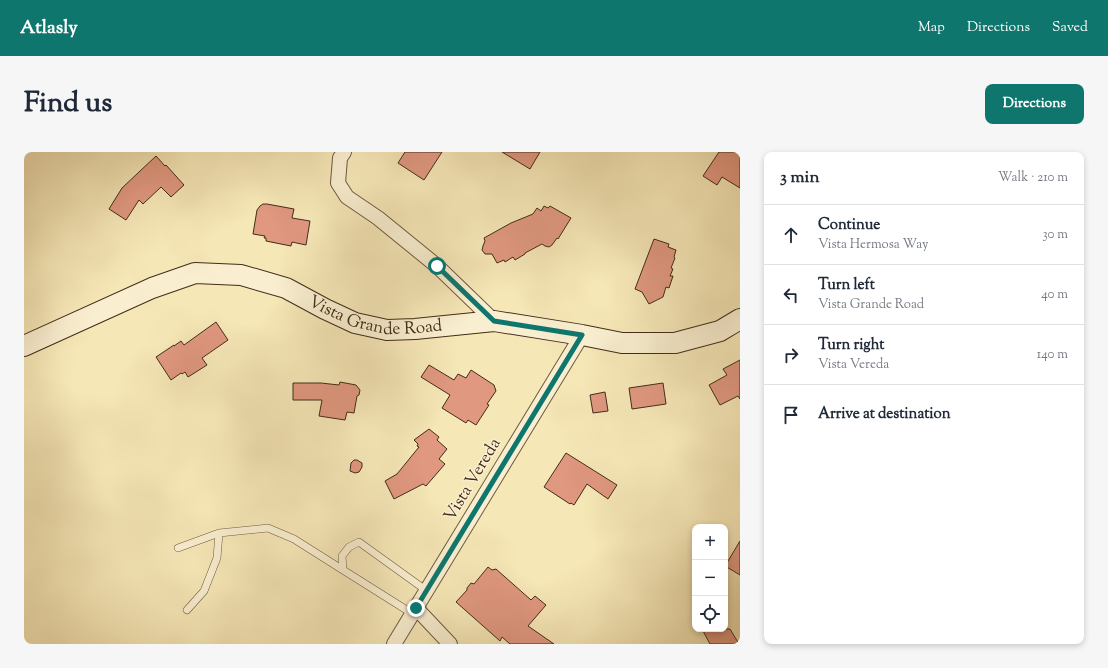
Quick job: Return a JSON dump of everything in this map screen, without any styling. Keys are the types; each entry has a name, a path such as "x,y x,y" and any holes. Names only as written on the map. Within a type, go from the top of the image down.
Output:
{"street":[{"path":"344,152 340,158 338,182 347,197 378,218 437,266 494,321"},
{"name":"Vista Grande Road","path":"24,346 152,288 195,273 241,275 264,281 286,288 355,323 387,330 415,330 494,321 622,343 675,344 720,331 740,319"},
{"name":"Vista Vereda","path":"394,644 582,335"},
{"path":"414,611 450,644"}],"lane":[{"path":"178,548 219,533 268,528 294,540 414,611"},
{"path":"187,610 204,591 217,558 219,533"},
{"path":"343,570 342,556 349,547 359,542 427,591"}],"building":[{"path":"405,152 442,152 424,180 398,163"},
{"path":"502,152 540,152 530,169"},
{"path":"719,152 740,152 740,188 722,177 717,185 703,176"},
{"path":"156,156 184,185 171,197 161,187 143,204 139,200 126,220 109,209 122,188"},
{"path":"263,204 294,209 292,218 310,221 306,245 292,242 291,246 266,241 266,238 264,238 265,236 253,234 257,210"},
{"path":"544,206 548,208 550,206 571,218 558,239 557,238 552,245 549,247 542,244 515,260 513,257 505,262 504,260 497,263 492,254 485,254 482,250 485,241 484,238 511,223 533,214 537,208 541,211"},
{"path":"654,239 669,244 668,247 676,250 671,268 673,269 670,276 673,276 669,288 666,287 663,297 649,304 642,292 635,289"},
{"path":"216,322 228,340 202,358 207,365 188,377 185,372 171,380 156,357 181,341 184,345"},
{"path":"740,360 740,399 738,396 720,405 709,385 727,375 723,369"},
{"path":"429,365 454,380 458,374 466,378 471,370 494,385 496,391 476,425 468,420 466,423 442,408 450,395 421,377"},
{"path":"340,382 356,385 360,390 359,395 357,396 354,413 347,412 345,420 319,416 322,400 293,400 293,383 321,383 339,385"},
{"path":"663,383 666,404 632,409 629,388"},
{"path":"605,392 608,411 593,413 590,395"},
{"path":"429,429 439,437 437,440 447,449 439,459 445,464 426,486 423,484 394,499 385,481 397,474 419,447 414,440"},
{"path":"566,453 617,485 608,499 587,484 574,505 571,503 570,504 544,487"},
{"path":"354,460 362,463 362,467 359,472 355,473 350,471 351,463"},
{"path":"740,541 740,575 728,568 728,561"},
{"path":"488,567 492,570 496,569 531,600 535,596 546,605 528,626 554,644 510,644 502,637 500,641 456,602 471,583 474,584"},
{"path":"728,629 730,629 739,644 710,644 704,632 728,632"}],"route":[{"path":"416,608 582,335 494,321 437,266"}]}
